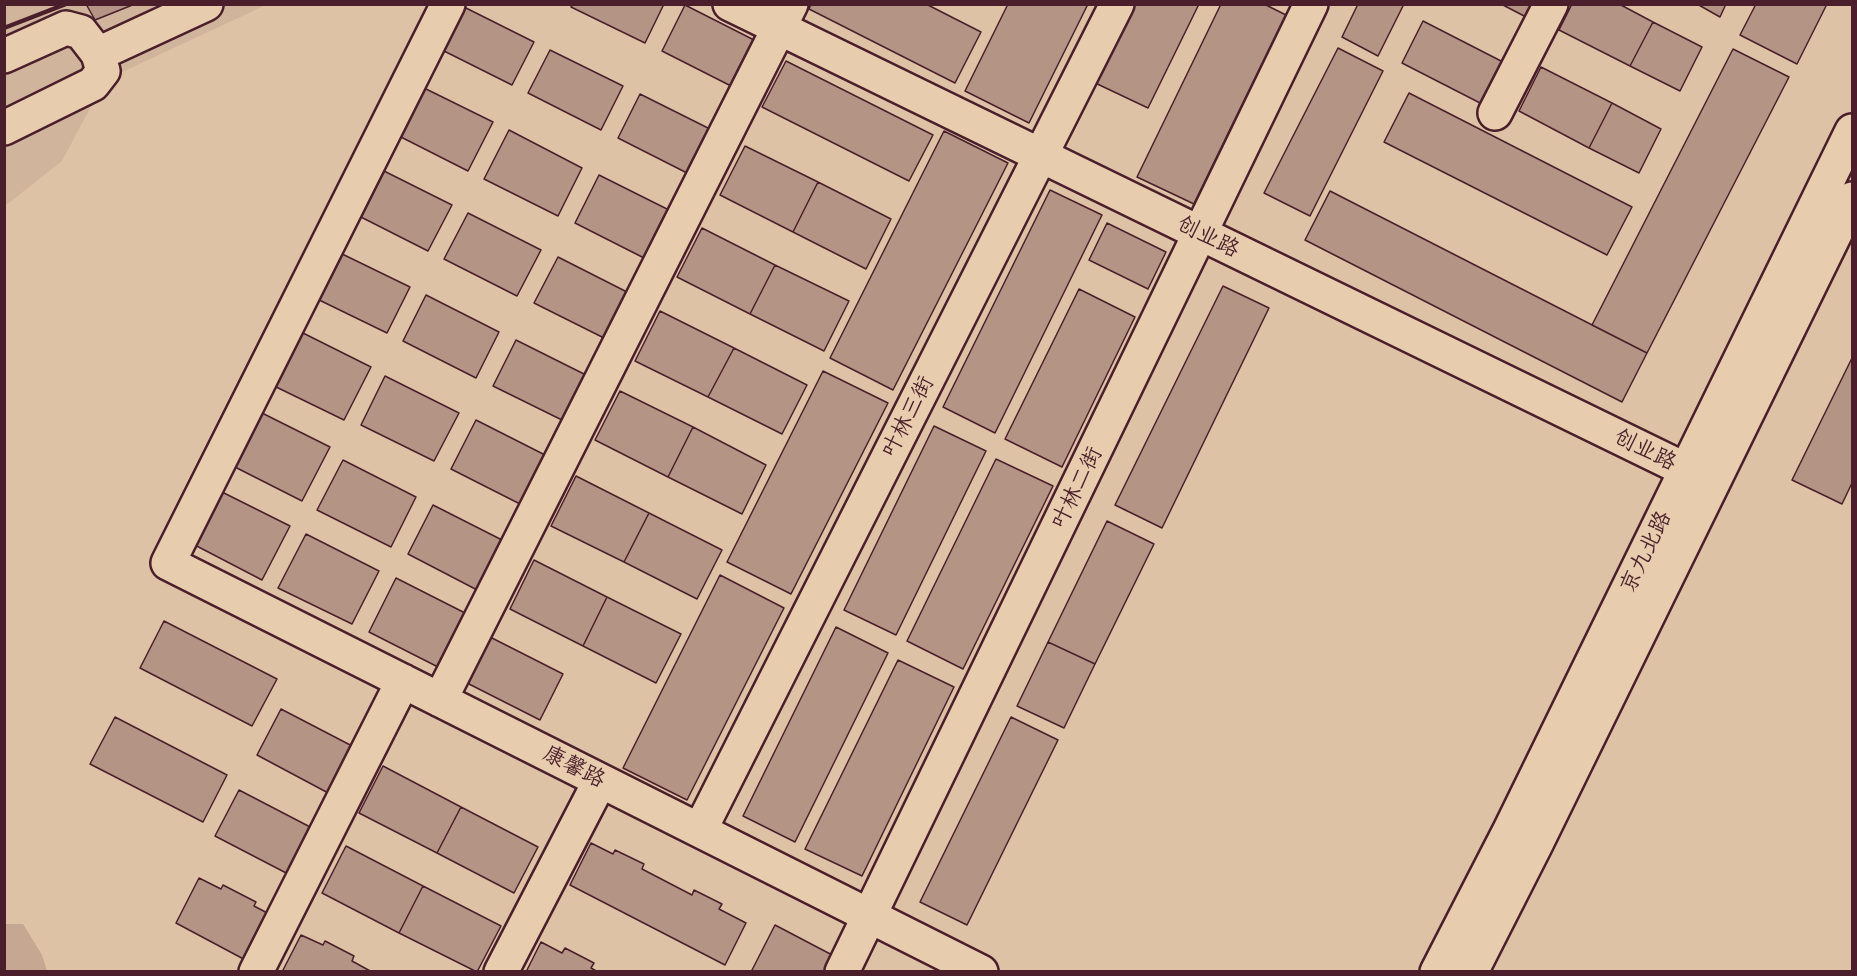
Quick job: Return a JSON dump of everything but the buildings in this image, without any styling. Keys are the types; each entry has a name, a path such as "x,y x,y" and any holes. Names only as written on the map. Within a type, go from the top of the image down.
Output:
{"street":[{"path":"98,54 206,4"},
{"name":"康馨路","path":"448,4 168,563 981,972"},
{"name":"创业路","path":"730,4 785,16 1040,156 1686,470"},
{"name":"叶林三街","path":"700,830 1117,4"},
{"name":"叶林二街","path":"842,972 1311,4"},
{"path":"1495,113 1551,4"},
{"path":"440,700 785,16"},
{"path":"4,56 76,25 98,54 103,71 93,84 4,128"},
{"name":"京九北路","path":"1437,972 1515,820 1852,131"},
{"name":"京九北路","path":"1471,972 1547,822 1852,199"},
{"path":"256,972 403,681"},
{"path":"501,972 600,781"}],"shaded area":[{"path":"5,5 266,5 105,80 62,161 5,206"},
{"path":"5,924 23,924 42,955 47,971 5,971"}],"railway":[{"path":"4,28 66,4"}]}
